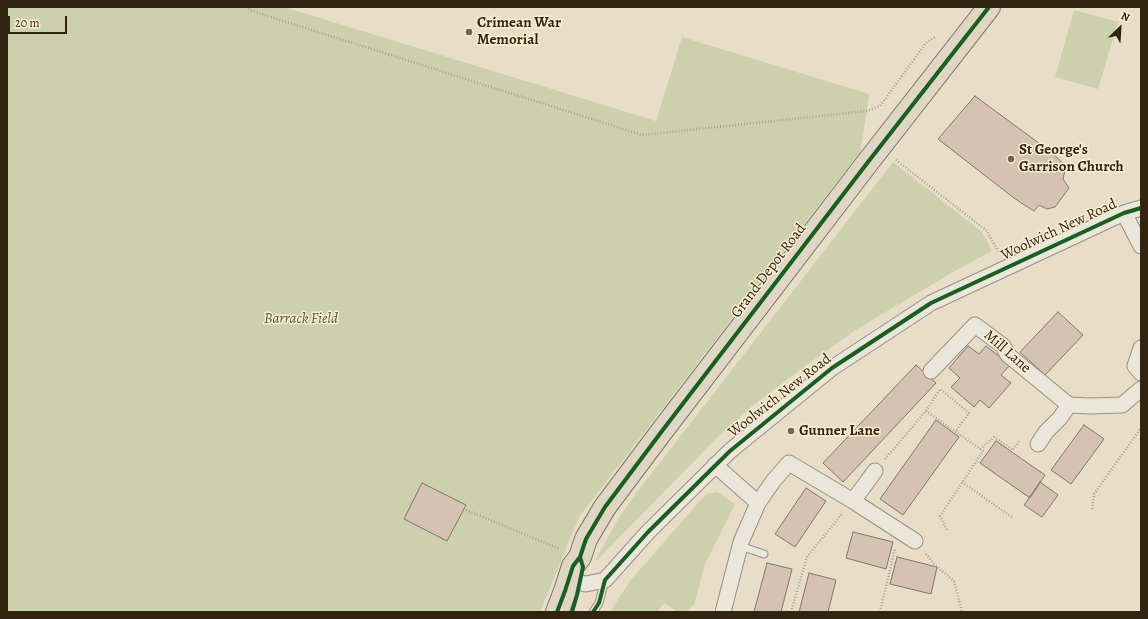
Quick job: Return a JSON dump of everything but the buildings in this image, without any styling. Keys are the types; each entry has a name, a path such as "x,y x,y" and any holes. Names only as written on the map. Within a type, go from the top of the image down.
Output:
{"highway":[{"name":"Grand Depot Road","path":"574,581 582,567 572,554 586,540 605,507 868,162 989,7"},
{"path":"557,612 574,581"},
{"path":"572,612 577,595 574,581"}],"street":[{"name":"Woolwich New Road","path":"605,580 648,532 715,465 730,451 832,368 931,304 1124,212 1141,208"},
{"path":"1124,212 1141,246"},
{"name":"Mill Lane","path":"931,371 975,325 1002,346 1008,355 1069,404"},
{"path":"1141,348 1135,366 1141,373"},
{"path":"1042,438 1060,418 1069,404 1090,406 1122,405 1141,389"},
{"path":"723,612 740,546 758,503 774,480 789,463 853,501 915,541"},
{"path":"715,465 758,503"},
{"path":"853,501 875,471"},
{"path":"574,581 586,584 605,580"}],"lane":[{"path":"740,546 764,554"},
{"name":"Woolwich New Road","path":"593,612 599,603 605,580"}],"path":[{"path":"246,7 252,11 642,135 867,111 880,106 926,43 935,37"},
{"path":"894,158 987,231 1002,259"},
{"path":"875,471 926,411 940,389 969,413 955,432"},
{"path":"926,411 983,451 940,516 947,530"},
{"path":"1092,509 1094,494 1141,428"},
{"path":"980,449 994,436 1013,450 1019,442 1042,438"},
{"path":"962,482 1013,518"},
{"path":"791,612 807,557 853,501"},
{"path":"466,510 572,554"},
{"path":"880,612 900,532"},
{"path":"915,541 935,565 954,581 962,612"}],"green space":[{"name":"Barrack Field","path":"7,7 284,7 656,121 682,37 869,94 860,152 579,517 540,612 7,612"},
{"path":"1074,10 1118,22 1098,89 1055,77"},
{"path":"893,162 982,232 992,251 857,329 751,407 717,438 596,561 618,519 634,496"},
{"path":"717,492 735,504 705,564 694,605 685,612 678,612 664,603 657,612 610,612 630,581 706,494"}],"cycle path":[{"path":"557,612 573,566 580,557 586,539 605,507 868,162 989,7"},
{"path":"593,612 599,603 605,580 648,532 730,451 832,368 931,303 1124,213 1141,208"},
{"path":"572,612 583,567 580,557"}],"place":[{"name":"Crimean War Memorial","path":"469,32"},
{"name":"St George's Garrison Church","path":"1011,159"},
{"name":"Gunner Lane","path":"791,431"}]}
